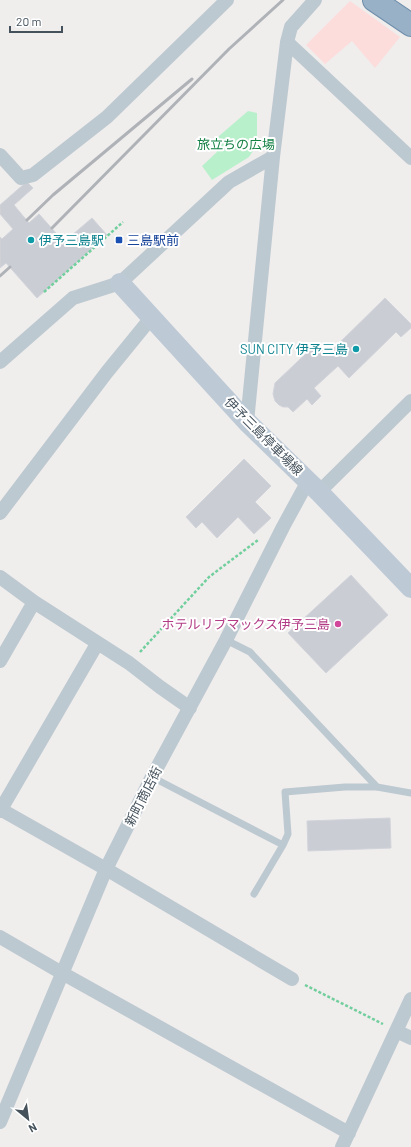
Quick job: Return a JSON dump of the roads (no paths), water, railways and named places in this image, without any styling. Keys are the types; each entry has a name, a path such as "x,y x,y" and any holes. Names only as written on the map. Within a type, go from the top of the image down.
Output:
{"highway":[{"path":"374,0 411,25"}],"main road":[{"name":"伊予三島停車場線","path":"120,283 248,422 314,486 411,588"}],"street":[{"path":"0,155 21,178 33,176 107,117 227,0"},
{"path":"248,422 273,157 287,42 291,27 314,0"},
{"path":"287,42 411,158"},
{"path":"0,362 43,326 73,298 120,283 229,182 273,157"},
{"path":"0,513 107,372 151,318"},
{"name":"新町商店街","path":"0,1122 106,869 152,777 226,640 283,527 314,486 411,401"},
{"path":"0,577 34,602 97,644 129,663 190,708"},
{"path":"0,661 34,602"},
{"path":"97,644 0,810 106,869 292,979"},
{"path":"0,937 348,1142 411,999"},
{"path":"396,1031 411,1038"}],"lane":[{"path":"226,640 250,652 377,787"},
{"path":"152,777 283,846"},
{"path":"254,894 283,846 288,834 285,792 377,787 411,793"}],"railway":[{"path":"52,228 229,49 283,0"},
{"path":"27,220 53,195 192,79"},
{"path":"0,276 10,267"}],"place":[{"name":"伊予三島駅","path":"31,240"},
{"name":"三島駅前","path":"119,240"},
{"name":"SUN CITY 伊予三島","path":"356,349"},
{"name":"ホテルリブマックス伊予三島","path":"338,624"}],"park label":[{"name":"旅立ちの広場","path":"236,144"}]}
